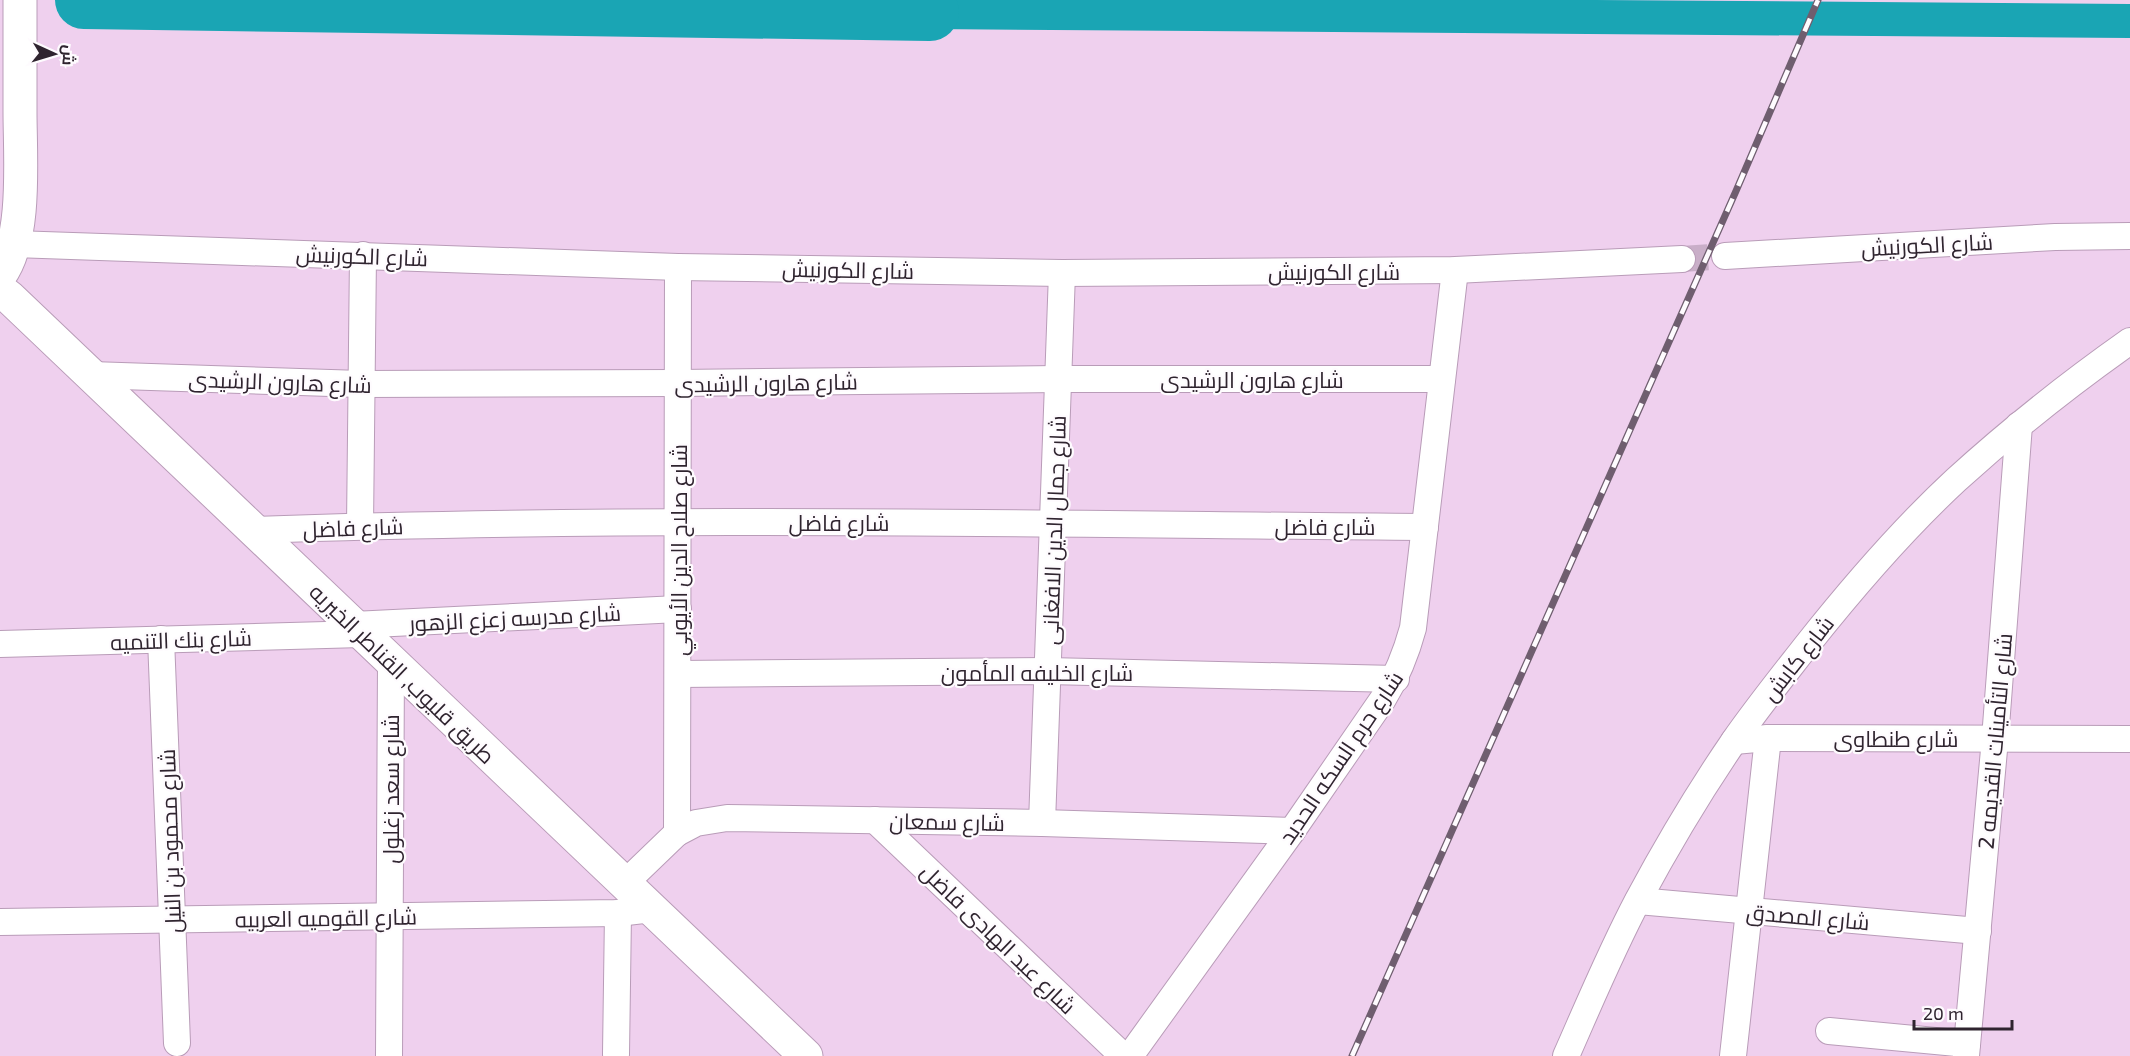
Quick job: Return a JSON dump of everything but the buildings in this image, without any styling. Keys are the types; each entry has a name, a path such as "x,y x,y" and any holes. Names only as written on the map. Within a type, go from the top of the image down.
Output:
{"main road":[{"path":"0,275 7,266 14,244 21,184 20,0"},
{"name":"طريق قليوب, القناطر الخيريه","path":"0,290 391,662 621,898 652,909 806,1056"}],"street":[{"name":"شارع الكورنيش","path":"1725,256 2055,237 2130,236"},
{"name":"شارع الكورنيش","path":"14,244 678,267 1062,273 1455,270 1682,260"},
{"path":"360,526 363,255"},
{"name":"شارع صلاح الدين الأيوبي","path":"677,833 678,267"},
{"name":"شارع حرم السكه الحديد","path":"1130,1056 1292,831 1396,679 1413,628 1455,270"},
{"name":"شارع جمال الدين الافغانى","path":"1042,823 1062,273"},
{"name":"شارع كابش","path":"1566,1056 1638,901 1688,814 1734,741 1839,605 1895,542 1955,482 2019,425 2080,376 2130,341"},
{"name":"شارع هارون الرشيدى","path":"90,375 361,384 1442,379"},
{"name":"شارع التأمينات القديمه 2","path":"1967,1050 1995,739 2019,425"},
{"name":"شارع فاضل","path":"253,530 678,521 1425,527"},
{"name":"شارع مدرسه زعزع الزهور","path":"357,630 678,609"},
{"name":"شارع بنك التنميه","path":"0,644 357,630"},
{"name":"شارع محمود بن النيل","path":"161,639 177,1043"},
{"name":"شارع سعد زغلول","path":"389,1056 391,662"},
{"name":"شارع الخليفه المأمون","path":"678,674 1048,671 1396,679"},
{"path":"1733,1056 1768,738"},
{"name":"شارع طنطاوى","path":"1734,741 1768,738 2130,739"},
{"name":"شارع سمعان","path":"621,898 677,833 696,823 727,818 1042,823 1292,831"},
{"name":"شارع عبد الهادى فاضل","path":"875,820 1123,1056"},
{"path":"616,1054 621,898"},
{"name":"شارع القوميه العربيه","path":"0,922 390,916 621,898"},
{"name":"شارع المصدق","path":"1638,901 1977,931"},
{"path":"1829,1031 1967,1050"}],"waterway":[{"path":"84,0 930,12"},
{"path":"899,0 930,12 2130,21"}],"tunnel":[{"path":"1682,259 1725,256"}],"railway":[{"path":"1352,1056 1736,191 1818,0"}]}
